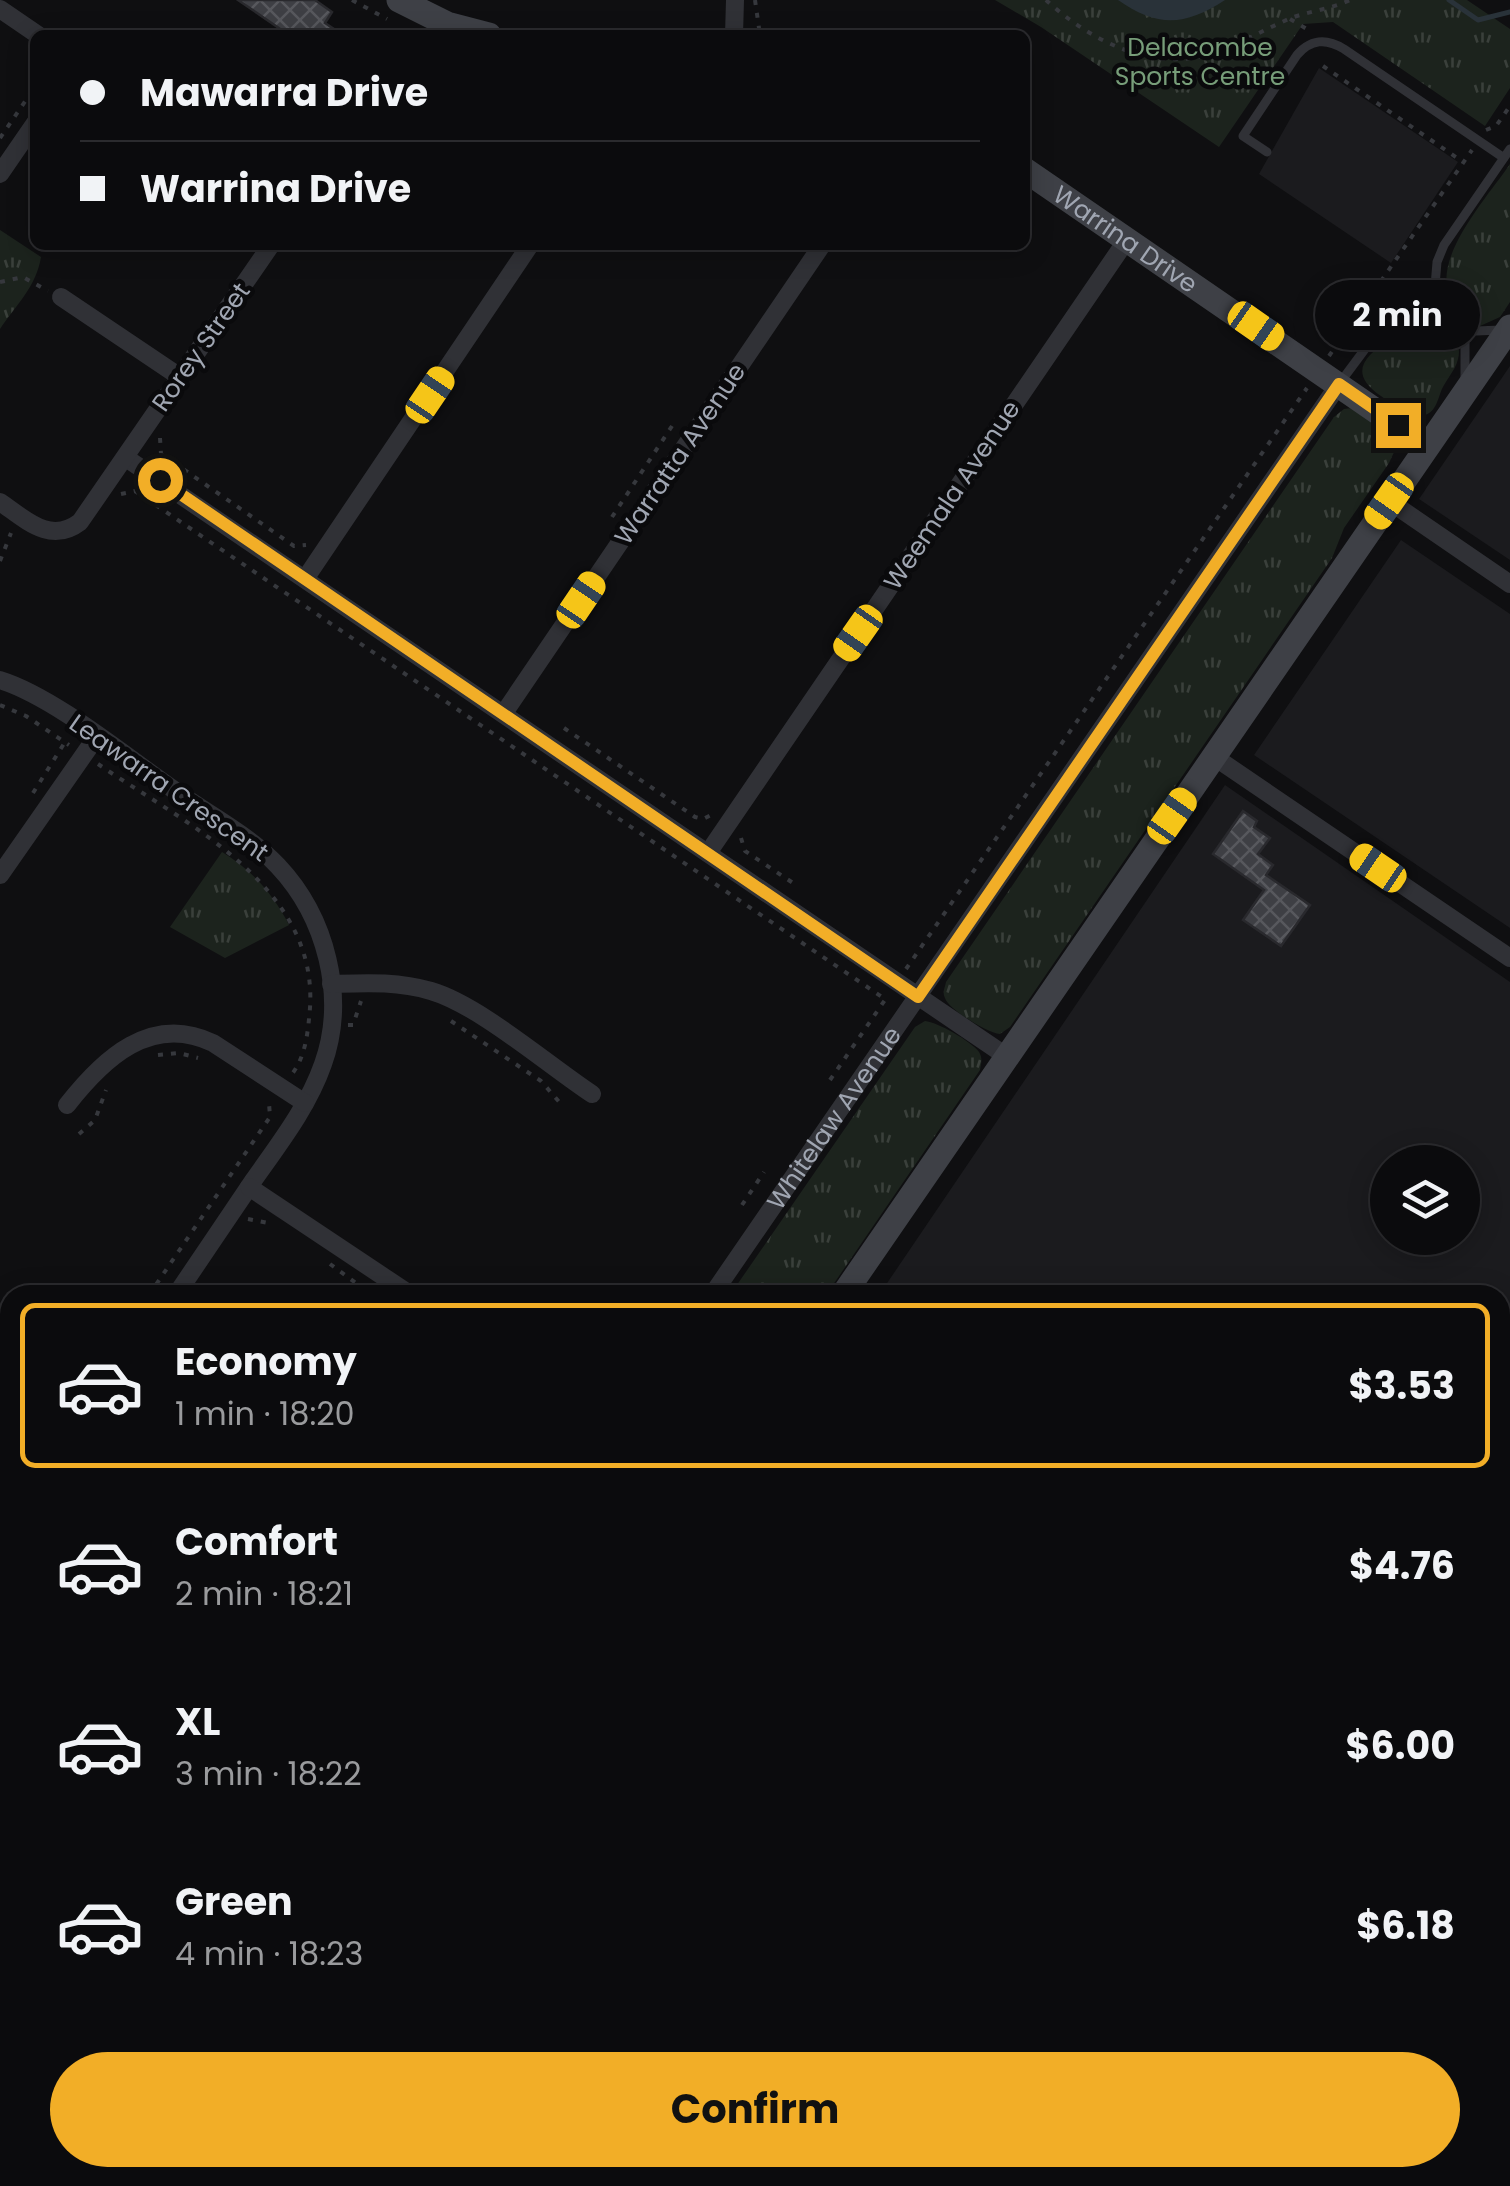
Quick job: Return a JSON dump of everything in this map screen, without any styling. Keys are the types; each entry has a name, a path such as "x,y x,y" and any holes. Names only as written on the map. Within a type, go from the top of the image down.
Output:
{"street":[{"path":"399,0 447,24 470,30"},
{"path":"734,30 735,0"},
{"path":"0,9 31,30"},
{"path":"0,174 30,131"},
{"name":"Warrina Drive","path":"1030,173 1427,446"},
{"name":"Weemala Avenue","path":"708,852 1128,238"},
{"name":"Rorey Street","path":"0,502 40,528 63,531 80,522 268,250"},
{"path":"305,580 527,250"},
{"name":"Warratta Avenue","path":"504,714 819,250"},
{"path":"62,297 180,378"},
{"path":"850,1285 1510,328"},
{"name":"Whitelaw Avenue","path":"719,1285 1339,384"},
{"path":"126,458 1006,1056"},
{"path":"1389,501 1510,584"},
{"name":"Leawarra Crescent","path":"0,680 35,695 97,736 242,835 276,863 296,886 326,952 332,1022 325,1057 305,1103 183,1285"},
{"path":"0,875 97,736"},
{"path":"1213,756 1510,958"},
{"path":"331,984 395,983 440,994 469,1009 592,1094"},
{"path":"67,1105 109,1058 140,1041 175,1034 197,1036 213,1043 305,1103"},
{"path":"249,1187 396,1285"}],"lane":[{"path":"1268,152 1243,136 1296,56 1306,46 1322,41 1344,50 1478,141 1507,153 1444,244 1434,278 1438,294 1459,322 1467,348 1464,394"},
{"name":"Whitelaw Avenue","path":"1339,384 1400,302"},
{"path":"1459,322 1480,332 1510,328"}],"path":[{"path":"755,0 760,30"},
{"path":"1046,0 1068,20 1095,36 1136,54 1179,59 1217,51 1298,16 1350,0"},
{"path":"1323,66 1463,162"},
{"path":"0,138 30,95"},
{"path":"1392,264 1486,130 1496,126 1510,106"},
{"path":"0,282 24,277 62,297"},
{"path":"830,1080 1307,388"},
{"path":"612,517 674,423"},
{"path":"173,462 294,546 301,548 310,541"},
{"path":"121,494 135,491 885,999"},
{"path":"0,561 13,531"},
{"path":"0,705 26,716 237,859 267,887 285,912 302,951 309,1018 299,1064 270,1106 270,1117 155,1285"},
{"path":"564,728 694,817 706,818 716,811"},
{"path":"33,793 65,742"},
{"path":"744,833 741,844 745,850 796,885"},
{"path":"309,1018 353,1025 362,1000"},
{"path":"440,1014 541,1081 561,1104"},
{"path":"153,1056 179,1053 208,1061"},
{"path":"80,1134 95,1120 110,1084"},
{"path":"742,1205 764,1172"},
{"path":"217,1194 250,1220 265,1221 281,1231"},
{"path":"327,1262 358,1285"}],"shaded area":[{"path":"1118,0 1225,0 1197,15 1172,20 1146,15"},
{"path":"1319,68 1458,162 1391,263 1259,174"},
{"path":"1510,366 1510,560 1419,499"},
{"path":"1401,540 1510,614 1510,928 1254,755"},
{"path":"1225,785 1510,982 1510,1285 886,1285"}],"green space":[{"name":"Delacombe Sports Centre","path":"995,0 1467,0 1510,29 1510,88 1485,126 1333,22 1303,24 1219,147"},
{"path":"1510,164 1510,302 1500,317 1480,326 1452,300 1447,284 1448,267 1464,230"},
{"path":"0,230 41,257 30,287 0,329"},
{"path":"1424,282 1459,349 1457,364 1434,408 1414,417 1381,396 1366,382 1362,370 1376,349 1412,317 1418,304 1410,291 1416,292"},
{"path":"1352,408 1389,435 1395,450 1344,528 1332,558 1010,1027 1000,1034 970,1020 948,1003 944,994 946,982 1334,417"},
{"path":"222,852 261,884 289,925 225,958 170,927"},
{"path":"930,1022 962,1038 979,1052 980,1070 833,1285 737,1285 915,1027"}],"building":[{"path":"238,0 315,0 332,12 325,23 336,30 282,30"},
{"path":"1243,811 1257,821 1254,827 1270,838 1258,854 1273,865 1266,875 1310,905 1281,946 1243,920 1264,890 1213,854"}],"waterway":[{"path":"1449,0 1478,20 1510,12"}],"route":[{"path":"160,480 918,997 1339,384 1398,425"}]}
